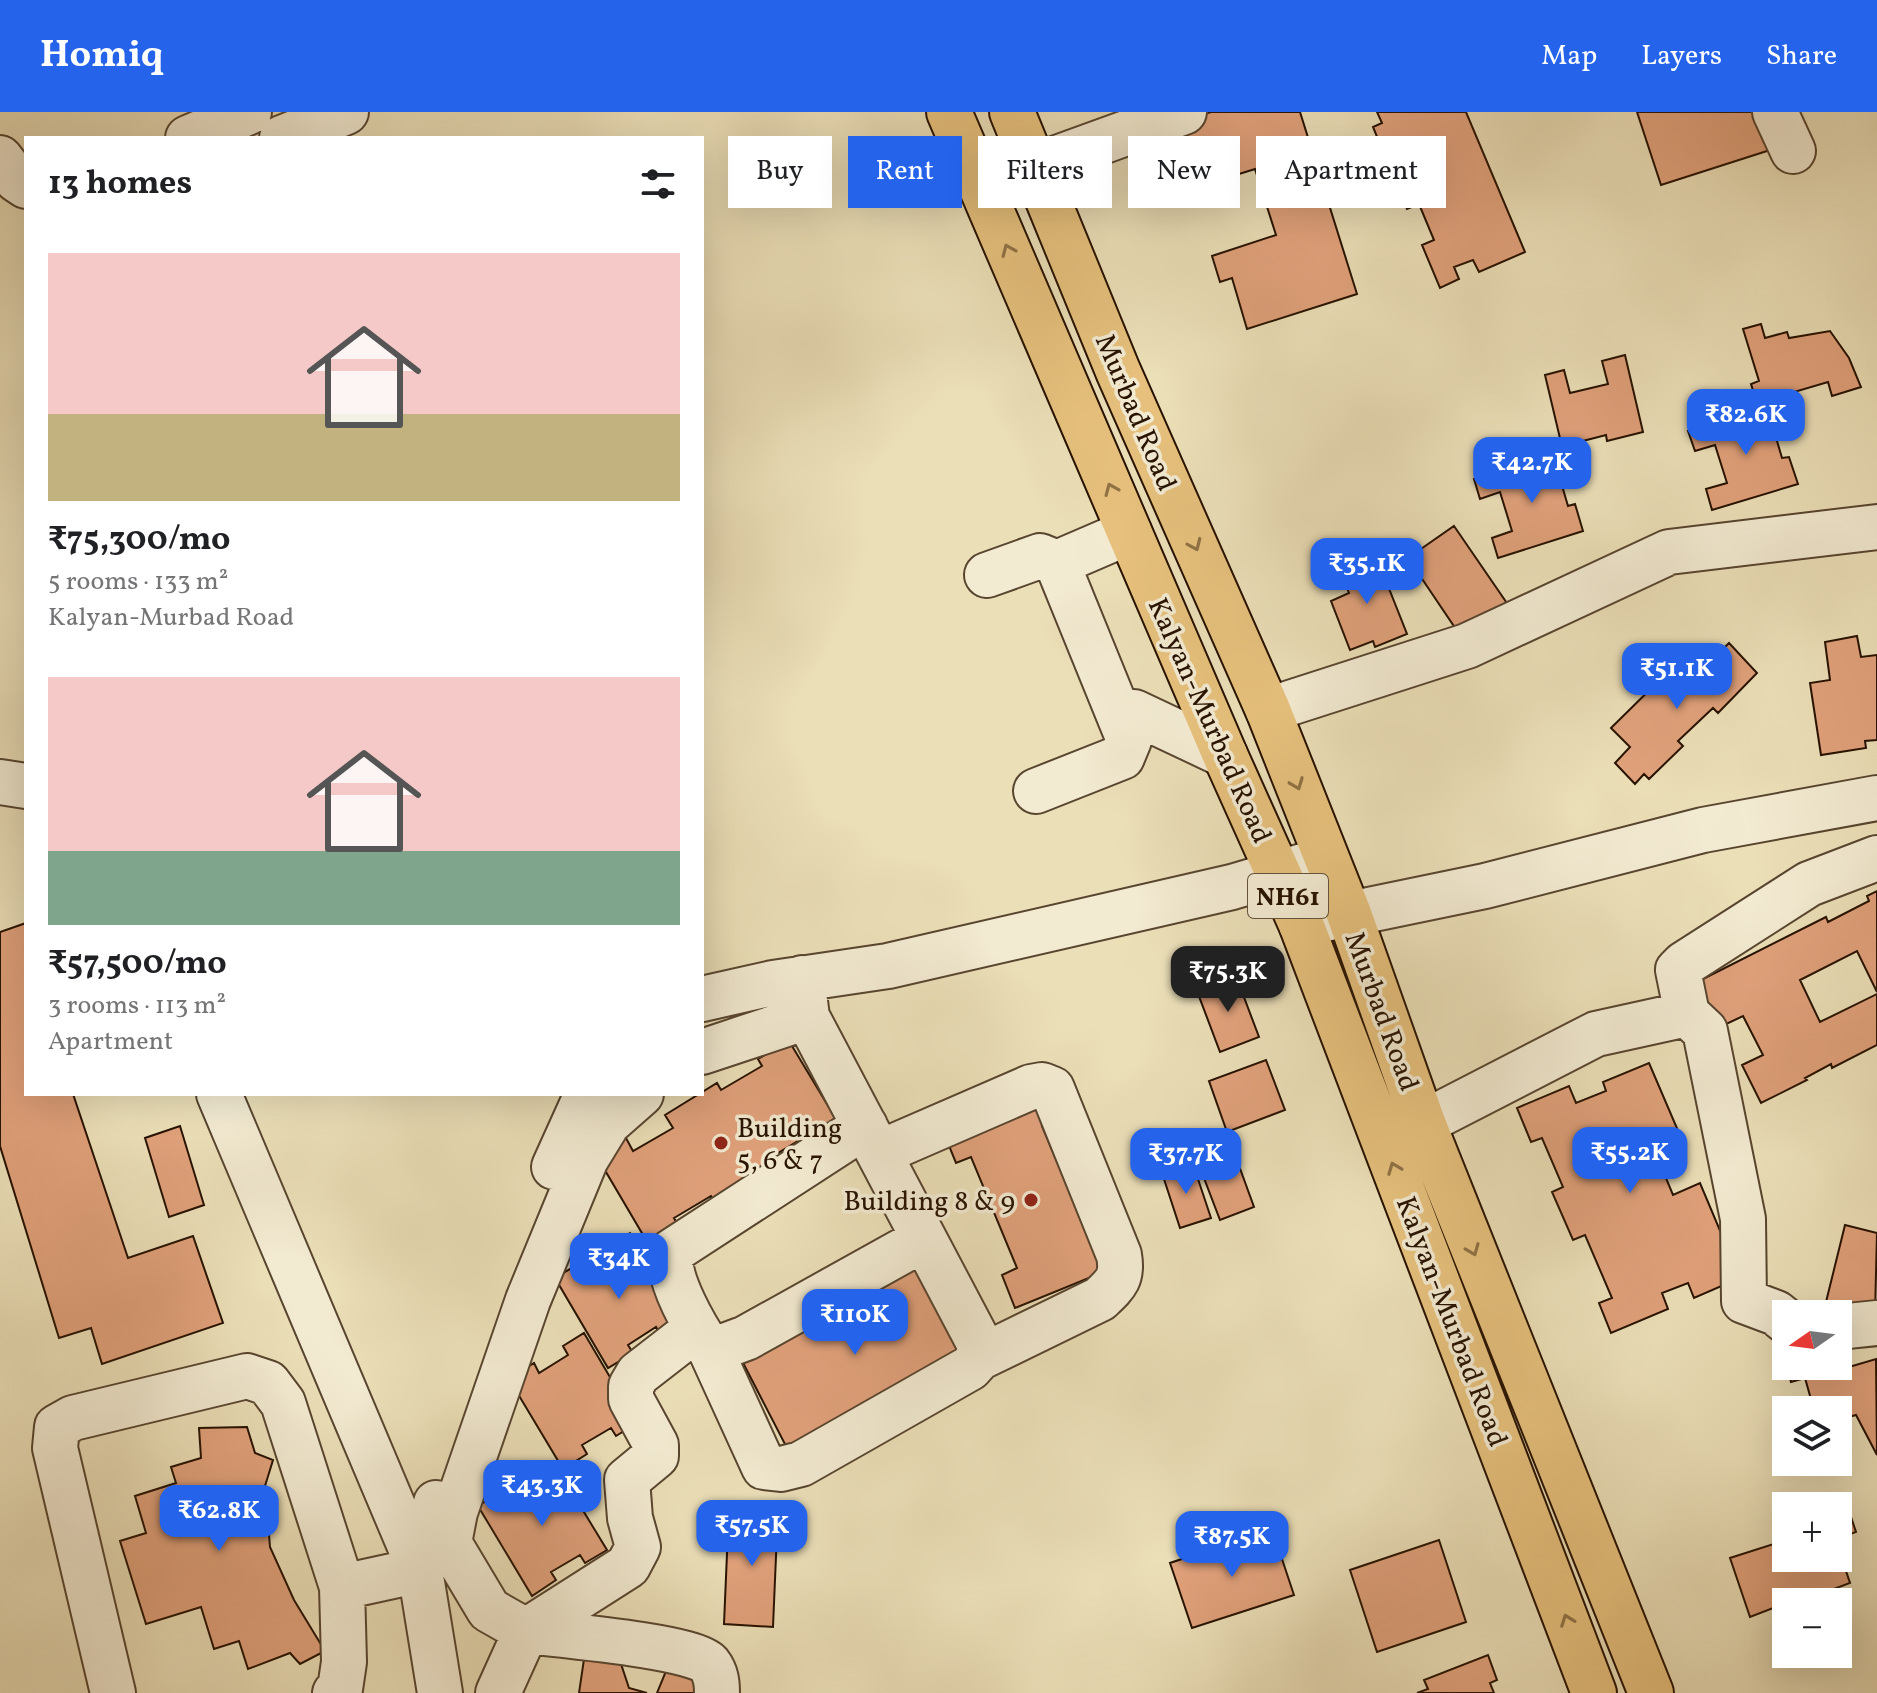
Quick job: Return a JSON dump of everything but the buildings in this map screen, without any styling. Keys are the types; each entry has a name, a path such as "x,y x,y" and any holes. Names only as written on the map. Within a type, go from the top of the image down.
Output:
{"highway":[{"name":"Kalyan-Murbad Road","path":"949,112 1225,755 1301,924 1594,1693"},
{"name":"Murbad Road","path":"1012,112 1022,136"},
{"name":"Murbad Road","path":"1052,208 1118,371 1268,710 1349,914 1423,1123 1651,1693"},
{"path":"1069,391 1118,371"},
{"path":"1534,1534 1579,1515"}],"street":[{"path":"193,136 249,112"},
{"path":"1112,138 1184,112"},
{"path":"1775,112 1793,151"},
{"path":"286,136 333,114"},
{"path":"0,158 24,184"},
{"path":"1268,710 1467,646 1669,552 1877,527"},
{"path":"1057,563 1129,532"},
{"path":"987,575 1040,556 1057,563 1129,740 1122,757 1036,791"},
{"path":"1120,717 1134,712 1225,755"},
{"path":"0,782 24,786"},
{"path":"1301,924 1485,886 1703,830 1877,798"},
{"path":"1772,1312 1744,1301 1743,1219 1705,1031 1687,1014 1678,970 1809,884 1877,858"},
{"path":"704,1051 805,997 888,966 1232,887 1326,859"},
{"path":"704,999 805,997"},
{"path":"805,997 872,1140 979,1343 979,1358"},
{"path":"1423,1123 1596,1034 1687,1014"},
{"path":"1042,1085 1052,1089 1119,1255 1122,1271 1100,1299 979,1358 970,1368 801,1464 781,1469 764,1467 673,1275 669,1263 671,1252 872,1140 1031,1087 1042,1085"},
{"path":"220,1096 420,1570 440,1693"},
{"path":"420,1570 458,1414 499,1293 586,1096"},
{"path":"639,1096 608,1123 586,1159 528,1300 455,1512 449,1543 470,1583 489,1610 526,1631 681,1652 707,1662 717,1677 717,1693"},
{"path":"498,1693 526,1631 628,1566 638,1547 630,1518 627,1480 656,1456 656,1445 631,1399 631,1386 638,1374 703,1340 746,1338 924,1239"},
{"path":"1852,1326 1877,1323"},
{"path":"113,1693 55,1448 57,1427 73,1418 247,1376 268,1383 283,1403 342,1587 344,1662 340,1689 335,1693"},
{"path":"342,1587 420,1570"}],"place":[{"name":"Building 5, 6 & 7","path":"721,1143"},
{"name":"Building 8 & 9","path":"1031,1200"}]}
